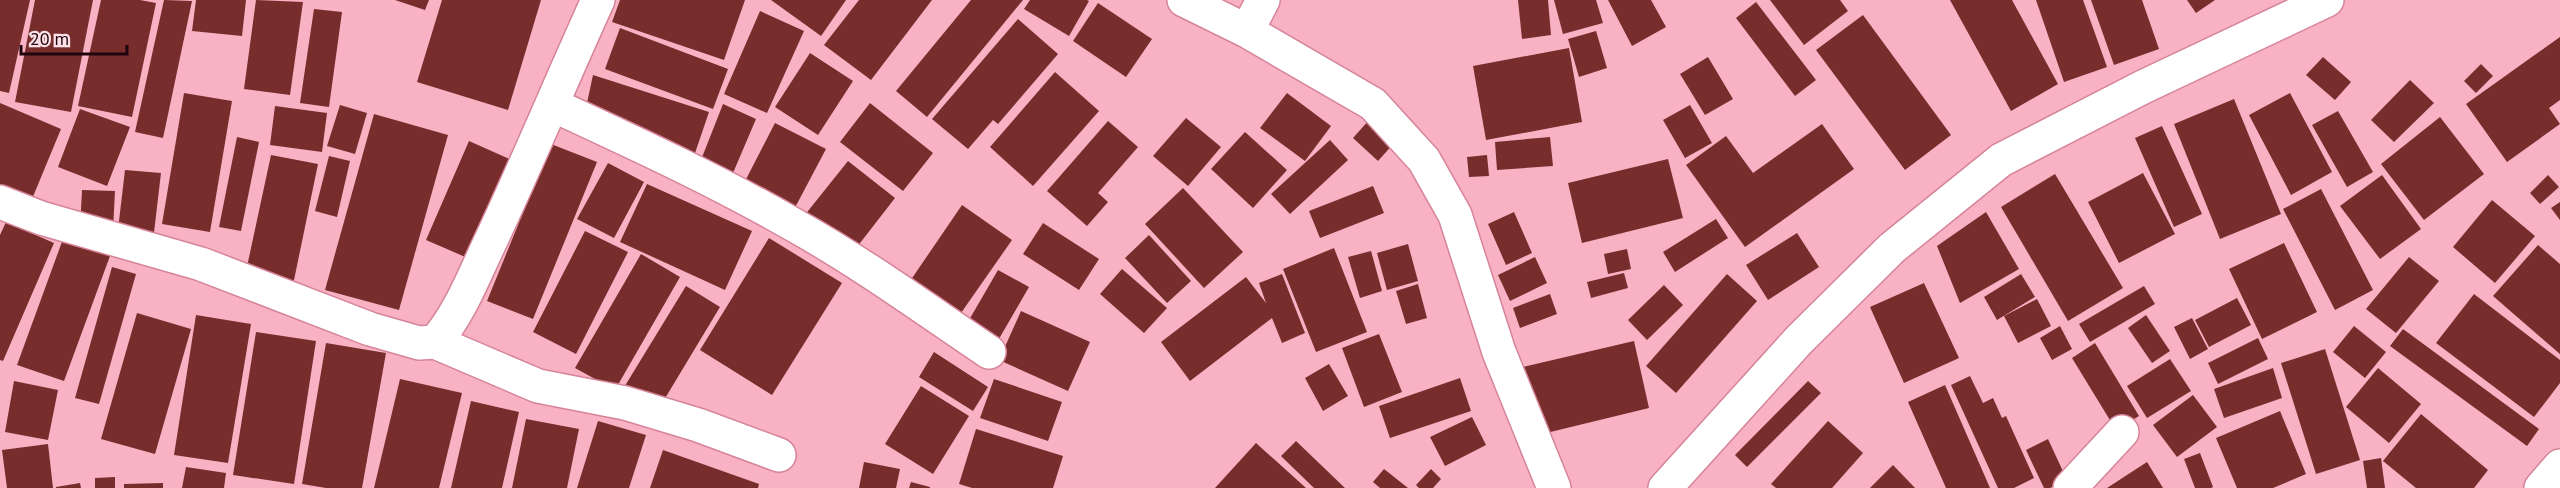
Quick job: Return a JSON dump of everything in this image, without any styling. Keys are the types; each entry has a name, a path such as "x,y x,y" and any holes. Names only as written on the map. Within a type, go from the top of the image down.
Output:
{"street":[{"path":"435,342 445,331 478,266 553,105 598,0"},
{"path":"1184,0 1247,31 1373,104 1424,160 1455,215 1499,352 1554,488"},
{"path":"1247,31 1263,0"},
{"path":"1665,488 1799,340 1892,248 2001,160 2144,87 2327,0"},
{"path":"553,105 688,167 796,226 895,288 989,352"},
{"path":"0,202 41,218 201,264 370,329 419,343 435,342 537,386 625,403 699,425 779,455"},
{"path":"2070,488 2122,432"},
{"path":"2541,488 2560,466"}],"building":[{"path":"0,0 30,0 9,93 0,91"},
{"path":"35,0 93,0 71,112 15,102"},
{"path":"101,0 140,0 156,3 132,117 78,106"},
{"path":"164,0 192,1 163,138 135,132"},
{"path":"196,0 246,0 242,36 192,31"},
{"path":"256,0 303,2 290,95 244,89"},
{"path":"395,0 429,0 425,10"},
{"path":"442,0 541,0 508,110 417,82"},
{"path":"620,0 745,0 724,60 612,22"},
{"path":"771,0 846,0 821,36"},
{"path":"859,0 932,0 871,80 824,45"},
{"path":"971,0 1023,0 927,117 896,91"},
{"path":"1030,0 1089,1 1069,36 1024,9"},
{"path":"1518,0 1548,0 1551,35 1522,39"},
{"path":"1554,0 1596,0 1603,23 1563,34"},
{"path":"1608,0 1651,0 1666,27 1632,46"},
{"path":"1770,0 1840,0 1848,11 1804,45"},
{"path":"1950,0 2012,0 2058,84 2011,111"},
{"path":"2036,0 2083,0 2107,67 2064,82"},
{"path":"2091,0 2142,0 2159,49 2114,65"},
{"path":"2187,0 2215,0 2196,13"},
{"path":"1756,2 1816,80 1795,96 1736,18"},
{"path":"1098,3 1152,39 1126,77 1073,41"},
{"path":"314,9 342,12 329,107 300,103"},
{"path":"760,11 804,31 767,113 724,94"},
{"path":"1863,15 1951,135 1905,170 1816,50"},
{"path":"1018,19 1058,54 998,124 993,120 968,149 932,119"},
{"path":"620,28 728,69 713,109 605,69"},
{"path":"1596,31 1607,68 1579,77 1568,39"},
{"path":"2560,37 2560,100 2549,108 2560,124 2507,162 2466,104"},
{"path":"1569,48 1582,122 1486,140 1473,66"},
{"path":"810,53 853,81 818,135 775,107"},
{"path":"1708,57 1733,99 1705,115 1680,74"},
{"path":"2323,57 2351,82 2335,100 2306,75"},
{"path":"2481,64 2493,76 2476,93 2464,81"},
{"path":"1055,72 1099,111 1033,186 990,147"},
{"path":"593,75 709,112 694,156 584,117"},
{"path":"2410,80 2434,103 2394,142 2371,120"},
{"path":"184,93 232,101 210,232 162,224"},
{"path":"1287,93 1331,126 1305,161 1260,128"},
{"path":"2290,93 2332,172 2291,195 2249,115"},
{"path":"2234,99 2281,214 2220,239 2174,124"},
{"path":"0,103 61,129 32,199 0,186"},
{"path":"870,103 933,153 903,191 840,142"},
{"path":"723,104 756,119 730,180 699,165"},
{"path":"340,105 367,113 355,154 327,146"},
{"path":"1690,105 1712,143 1685,158 1663,120"},
{"path":"275,106 327,113 322,152 270,145"},
{"path":"80,109 130,127 107,186 58,167"},
{"path":"2338,111 2373,172 2347,187 2312,125"},
{"path":"374,114 448,135 399,310 325,290"},
{"path":"2440,117 2484,174 2424,220 2381,164"},
{"path":"1186,118 1221,147 1188,186 1153,156"},
{"path":"1370,119 1395,142 1378,161 1353,138"},
{"path":"1108,121 1138,147 1098,193 1108,202 1087,226 1047,191"},
{"path":"775,123 826,149 790,217 740,191"},
{"path":"1822,124 1854,169 1745,247 1686,165 1726,136 1753,173"},
{"path":"2162,126 2202,214 2174,227 2135,138"},
{"path":"1245,132 1287,170 1253,208 1211,169"},
{"path":"237,137 259,142 241,231 219,227"},
{"path":"1550,137 1553,166 1497,170 1495,142"},
{"path":"1330,140 1348,160 1290,214 1271,194"},
{"path":"469,141 514,161 470,259 426,240"},
{"path":"551,144 597,162 533,319 487,301"},
{"path":"271,155 318,164 293,285 245,276"},
{"path":"1487,155 1489,176 1469,177 1467,157"},
{"path":"329,156 350,161 337,217 315,211"},
{"path":"1668,159 1683,218 1582,243 1568,183"},
{"path":"848,161 895,198 850,256 800,221"},
{"path":"608,163 644,182 614,238 577,219"},
{"path":"125,170 161,173 153,241 117,238"},
{"path":"2143,173 2175,234 2119,263 2088,202"},
{"path":"2055,174 2123,288 2068,321 2001,207"},
{"path":"2382,175 2421,229 2380,259 2340,206"},
{"path":"2548,175 2559,187 2540,204 2530,193"},
{"path":"647,184 752,231 725,290 620,242"},
{"path":"1373,186 1384,213 1320,238 1309,211"},
{"path":"1183,188 1243,252 1204,288 1145,224"},
{"path":"2321,189 2373,290 2335,310 2283,209"},
{"path":"82,190 115,191 113,230 80,229"},
{"path":"2492,200 2535,236 2495,283 2453,247"},
{"path":"2560,202 2560,220 2551,208"},
{"path":"962,205 1012,240 954,323 906,287"},
{"path":"1514,212 1532,253 1506,265 1488,224"},
{"path":"1986,212 2019,269 1960,303 1937,246"},
{"path":"1716,219 1728,238 1675,272 1663,252"},
{"path":"6,222 54,243 3,361 0,360 0,235"},
{"path":"1043,223 1099,259 1079,290 1023,254"},
{"path":"585,231 628,252 576,354 533,332"},
{"path":"1797,233 1819,267 1768,300 1746,265"},
{"path":"1149,235 1191,281 1167,303 1125,258"},
{"path":"769,238 842,283 772,395 700,350"},
{"path":"63,239 110,256 64,381 17,365"},
{"path":"2284,243 2317,312 2262,339 2229,269"},
{"path":"1408,244 1418,281 1387,290 1377,253"},
{"path":"2538,245 2560,264 2560,354 2493,296"},
{"path":"1334,248 1367,332 1316,352 1283,269"},
{"path":"1627,249 1631,269 1608,274 1604,254"},
{"path":"1371,251 1382,291 1360,298 1348,257"},
{"path":"641,254 680,277 615,390 575,368"},
{"path":"1535,257 1547,283 1510,301 1498,275"},
{"path":"2409,257 2439,281 2396,333 2366,309"},
{"path":"112,267 136,274 99,404 75,398"},
{"path":"1122,269 1167,308 1144,333 1100,294"},
{"path":"998,270 1029,287 996,344 965,327"},
{"path":"1624,273 1628,288 1591,298 1587,282"},
{"path":"1282,274 1305,333 1282,343 1272,318 1190,381 1161,342 1246,277 1266,303 1259,283"},
{"path":"1727,274 1757,301 1676,393 1646,366"},
{"path":"2021,274 2035,297 1997,320 1984,297"},
{"path":"1924,283 1959,358 1904,383 1870,307"},
{"path":"1418,284 1427,318 1406,324 1396,291"},
{"path":"1664,285 1683,305 1647,340 1628,320"},
{"path":"686,286 720,307 658,410 623,389"},
{"path":"2144,286 2155,304 2090,342 2079,324"},
{"path":"1550,294 1557,314 1520,328 1513,308"},
{"path":"2474,294 2560,360 2560,383 2534,417 2436,343"},
{"path":"2237,298 2251,325 2209,347 2195,320"},
{"path":"2037,299 2051,326 2018,343 2004,316"},
{"path":"1021,311 1090,342 1068,391 999,360"},
{"path":"137,313 191,329 155,454 101,439"},
{"path":"196,315 251,324 228,463 174,455"},
{"path":"2146,315 2170,351 2152,363 2128,328"},
{"path":"2192,318 2208,349 2190,359 2174,327"},
{"path":"2060,326 2072,349 2052,360 2040,338"},
{"path":"2354,326 2386,352 2365,378 2333,352"},
{"path":"2403,329 2539,429 2527,446 2390,346"},
{"path":"256,332 316,341 294,484 233,475"},
{"path":"1379,334 1402,392 1364,407 1342,348"},
{"path":"2258,338 2268,359 2218,384 2208,363"},
{"path":"1634,341 1649,408 1538,435 1523,367"},
{"path":"326,343 386,353 362,488 326,488 302,484"},
{"path":"2095,343 2139,416 2116,430 2072,358"},
{"path":"2325,349 2360,460 2316,474 2281,363"},
{"path":"934,352 988,387 973,411 919,377"},
{"path":"2170,359 2191,391 2147,418 2127,386"},
{"path":"1329,364 1348,396 1323,411 1305,378"},
{"path":"2273,368 2282,398 2224,418 2214,389"},
{"path":"2378,368 2421,404 2389,443 2346,407"},
{"path":"1970,376 1983,403 1993,398 2002,418 2006,416 2034,478 2014,488 1998,488 1951,385"},
{"path":"1460,378 1471,411 1390,438 1379,406"},
{"path":"400,379 462,393 439,488 374,488"},
{"path":"994,379 1062,402 1048,441 980,418"},
{"path":"14,381 58,390 48,440 5,432"},
{"path":"1808,381 1821,393 1747,467 1735,455"},
{"path":"1945,385 1990,488 1946,488 1908,402"},
{"path":"921,386 969,416 933,474 885,444"},
{"path":"2193,395 2217,427 2177,457 2153,425"},
{"path":"471,401 519,412 502,488 451,488"},
{"path":"2280,411 2306,474 2273,488 2237,488 2216,438"},
{"path":"2421,414 2488,470 2474,488 2416,488 2383,461"},
{"path":"1472,417 1486,445 1445,466 1430,437"},
{"path":"526,419 579,429 567,488 512,488"},
{"path":"598,421 646,435 629,488 577,488"},
{"path":"1828,421 1863,453 1832,488 1776,488 1771,484"},
{"path":"976,429 1063,456 1053,488 972,488 959,484"},
{"path":"2048,439 2067,480 2050,488 2044,488 2026,450"},
{"path":"1296,441 1345,488 1314,488 1281,456"},
{"path":"1256,443 1306,488 1215,488"},
{"path":"48,444 53,488 7,488 2,450"},
{"path":"663,450 759,484 758,488 650,488"},
{"path":"2200,453 2213,487 2211,488 2195,488 2184,459"},
{"path":"2381,458 2385,488 2367,488 2363,461"},
{"path":"864,462 900,469 896,488 859,488"},
{"path":"2147,462 2163,488 2107,488"},
{"path":"1893,465 1915,488 1870,488"},
{"path":"186,467 226,473 224,488 182,488"},
{"path":"1384,469 1408,488 1380,488 1373,482"},
{"path":"1431,469 1441,479 1433,488 1419,488 1416,485"},
{"path":"115,477 115,488 95,488 95,478"},
{"path":"911,482 930,487 930,488 909,488"},
{"path":"80,483 81,488 56,488 56,487"},
{"path":"163,483 163,488 124,488 124,484"}]}
